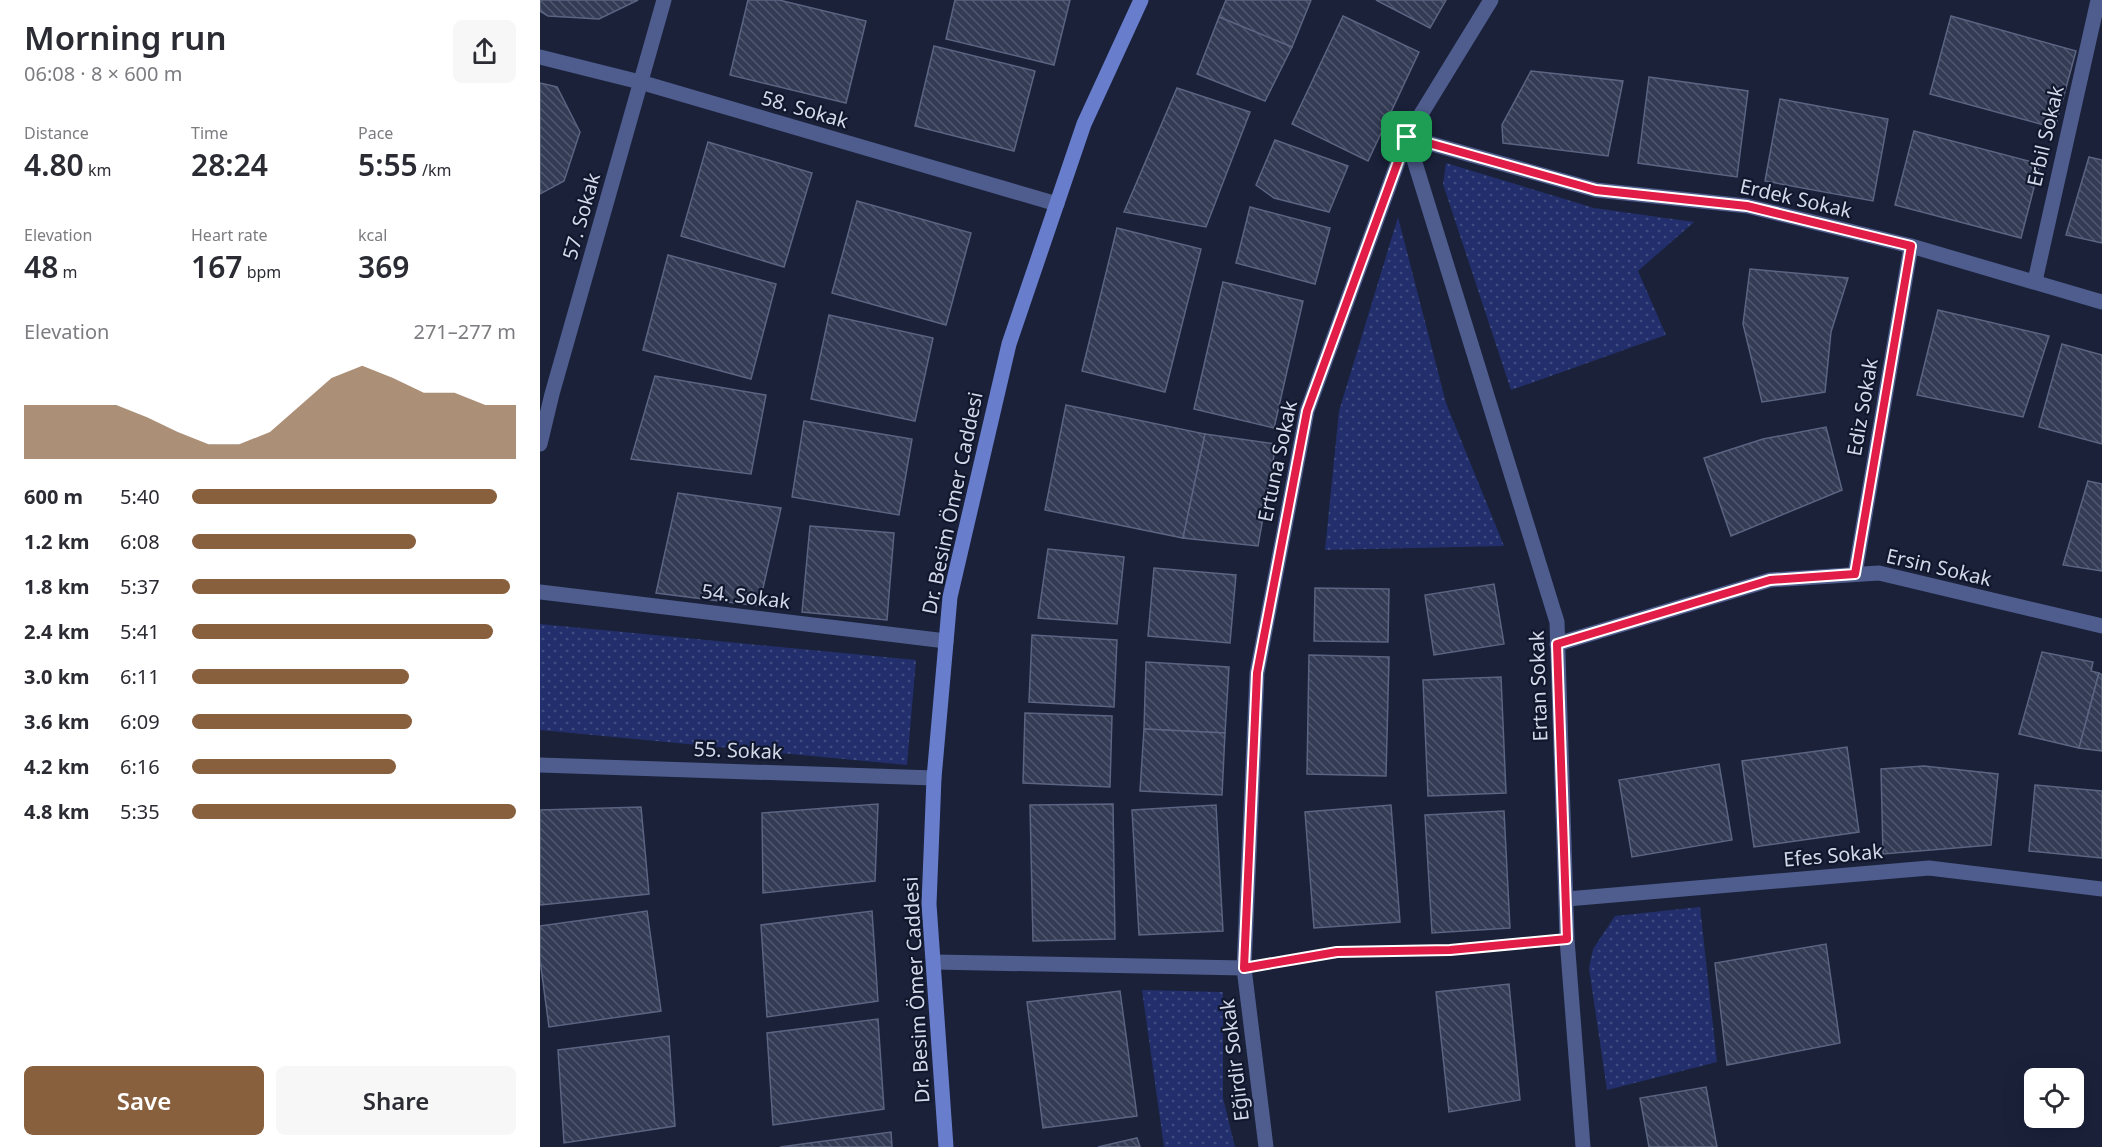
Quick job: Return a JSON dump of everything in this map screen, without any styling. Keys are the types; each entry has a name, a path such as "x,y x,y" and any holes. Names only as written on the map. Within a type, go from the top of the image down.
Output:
{"main road":[{"name":"Dr. Besim Ömer Caddesi","path":"946,1147 930,904 934,778 950,597 1008,344 1084,124 1141,0"}],"street":[{"name":"57. Sokak","path":"540,444 552,394 664,0"},
{"name":"Ertuna Sokak","path":"1244,968 1257,673 1307,411 1407,137 1491,0"},
{"name":"Erbil Sokak","path":"2035,281 2098,0"},
{"name":"58. Sokak","path":"540,57 640,82 1057,204"},
{"name":"Erdek Sokak","path":"1407,137 1596,190 1747,206 1911,246 2102,302"},
{"name":"Ertan Sokak","path":"1407,137 1557,622 1567,939 1583,1147"},
{"name":"Ediz Sokak","path":"1855,574 1911,246"},
{"name":"Ersin Sokak","path":"1557,644 1770,580 1879,573 2102,627"},
{"name":"54. Sokak","path":"540,592 946,641"},
{"name":"55. Sokak","path":"540,765 934,778"},
{"name":"Efes Sokak","path":"1567,899 1929,868 2102,889"},
{"path":"934,962 1244,968"},
{"name":"Eğirdir Sokak","path":"1244,968 1266,1147"}],"path":[{"path":"1244,968 1337,952 1450,950 1567,939"}],"shaded area":[{"path":"1446,163 1594,208 1694,222 1638,271 1666,335 1511,390 1443,184"},
{"path":"1398,217 1446,403 1504,546 1325,550 1339,411"},
{"path":"540,624 916,660 907,765 540,730"},
{"path":"1700,907 1717,1062 1607,1090 1589,968 1593,949 1615,916"},
{"path":"1142,990 1223,992 1223,1098 1235,1147 1164,1147"}],"building":[{"path":"540,0 638,0 599,19 548,16 540,11"},
{"path":"748,0 779,0 866,21 846,103 730,75"},
{"path":"955,0 1070,0 1054,65 946,39"},
{"path":"1226,0 1311,0 1292,47 1219,17"},
{"path":"1376,0 1446,0 1430,28"},
{"path":"1343,16 1419,52 1368,161 1292,124"},
{"path":"1951,16 2076,51 2055,128 1930,94"},
{"path":"1219,17 1292,47 1265,101 1197,74"},
{"path":"934,46 1035,71 1014,151 915,126"},
{"path":"1531,71 1623,81 1608,156 1503,143 1502,125"},
{"path":"1649,77 1748,91 1737,177 1638,163"},
{"path":"540,83 557,87 580,132 564,181 540,194"},
{"path":"1177,88 1250,112 1206,227 1124,212"},
{"path":"1780,99 1888,119 1873,201 1765,181"},
{"path":"1914,131 2040,164 2021,238 1895,205"},
{"path":"1275,140 1348,166 1329,212 1274,198 1256,185"},
{"path":"708,142 812,173 784,267 681,236"},
{"path":"2089,157 2102,160 2102,243 2066,235"},
{"path":"857,201 971,233 946,325 832,293"},
{"path":"1250,207 1330,228 1315,284 1236,263"},
{"path":"1117,228 1201,249 1165,392 1082,371"},
{"path":"668,255 776,284 751,379 643,350"},
{"path":"1750,269 1848,278 1831,332 1825,392 1762,402 1743,324"},
{"path":"1223,282 1303,301 1274,428 1194,409"},
{"path":"1938,310 2049,336 2023,417 1917,395"},
{"path":"829,315 933,338 915,421 811,399"},
{"path":"2062,344 2102,355 2102,444 2039,427"},
{"path":"655,376 766,395 751,474 631,459"},
{"path":"1066,405 1205,434 1183,538 1045,510"},
{"path":"804,421 912,439 899,515 792,497"},
{"path":"1826,427 1842,490 1731,536 1704,458 1763,439"},
{"path":"1205,434 1276,444 1258,546 1183,538"},
{"path":"2088,481 2102,484 2102,571 2063,565"},
{"path":"678,493 781,508 759,606 656,593"},
{"path":"810,526 894,533 887,620 802,612"},
{"path":"1048,549 1124,557 1117,624 1038,618"},
{"path":"1154,568 1236,575 1230,643 1148,636"},
{"path":"1494,584 1504,644 1434,655 1425,595"},
{"path":"1315,588 1389,589 1388,642 1314,641"},
{"path":"1032,635 1117,640 1114,707 1029,702"},
{"path":"2042,652 2093,662 2091,671 2099,673 2079,748 2019,734"},
{"path":"1309,655 1389,657 1386,776 1307,774"},
{"path":"1146,662 1229,667 1225,733 1144,729"},
{"path":"2099,673 2102,675 2102,751 2079,748"},
{"path":"1501,677 1506,793 1428,796 1423,680"},
{"path":"1025,713 1112,716 1110,787 1023,783"},
{"path":"1144,729 1225,733 1222,795 1140,791"},
{"path":"1847,747 1859,832 1754,847 1742,761"},
{"path":"1719,764 1732,840 1632,857 1619,780"},
{"path":"1924,766 1998,774 1991,845 1883,854 1881,769"},
{"path":"2035,785 2102,791 2102,858 2029,851"},
{"path":"878,804 875,881 763,893 762,813"},
{"path":"1113,804 1115,939 1033,941 1030,805"},
{"path":"1216,805 1223,931 1139,935 1132,810"},
{"path":"1391,805 1400,922 1314,928 1305,812"},
{"path":"641,807 649,894 540,905 540,810"},
{"path":"1504,811 1510,928 1432,933 1425,815"},
{"path":"647,911 661,1011 549,1027 540,960 540,926"},
{"path":"872,911 878,1001 767,1017 761,925"},
{"path":"1826,944 1840,1043 1727,1065 1715,963"},
{"path":"1509,984 1520,1100 1449,1112 1436,992"},
{"path":"1120,991 1137,1116 1043,1128 1027,1002"},
{"path":"878,1019 884,1109 773,1125 767,1033"},
{"path":"669,1036 675,1126 564,1143 558,1050"},
{"path":"1706,1087 1717,1147 1649,1147 1640,1098"},
{"path":"891,1132 892,1147 780,1147"},
{"path":"1137,1138 1140,1147 1098,1147"}],"route":[{"path":"1407,137 1596,190 1747,206 1911,246 1855,574 1770,580 1557,644 1567,939 1450,950 1337,952 1244,968 1257,673 1307,411 1407,137"}]}
